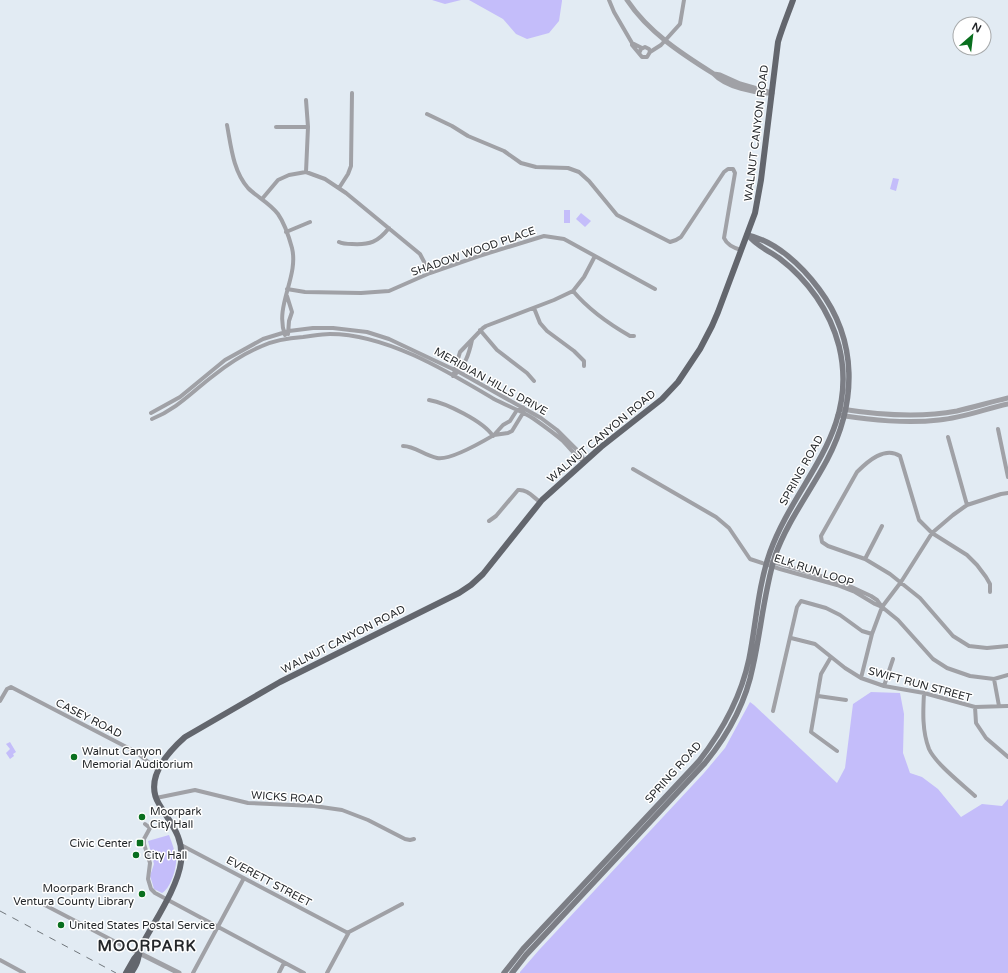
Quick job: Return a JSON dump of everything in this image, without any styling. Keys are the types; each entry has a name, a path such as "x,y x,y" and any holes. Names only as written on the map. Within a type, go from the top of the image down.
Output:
{"main road":[{"name":"WALNUT CANYON ROAD","path":"156,798 154,781 158,770 168,755 185,737 224,713 307,668 452,596 471,585 483,574 540,502 624,428 648,411 678,382 700,349 712,326 747,235 759,195 778,42 781,31 789,15 793,0"},
{"name":"SPRING ROAD","path":"504,973 523,949 699,761 718,736 733,707 744,678 771,564 788,527 832,450 842,413 843,372 839,347 832,324 822,304 806,283 782,261 754,243 747,235"},
{"name":"SPRING ROAD","path":"512,973 526,955 705,763 722,740 738,712 751,675 771,564"},
{"path":"126,973 139,953 175,884 180,868 181,845 175,828 156,798"},
{"path":"131,973 138,961 139,953"}],"street":[{"path":"609,0 632,45 642,57 646,57 650,52 658,48 680,24 684,0"},
{"path":"627,0 643,22 666,41 714,74 718,79 761,93 772,93"},
{"path":"632,43 642,48 648,48 650,52"},
{"path":"640,53 642,48"},
{"path":"339,188 351,166 352,93"},
{"path":"306,100 308,127 306,172"},
{"path":"427,114 452,126 468,136 504,151 521,163 540,167 568,168 579,172 589,181 617,215 670,242 681,237 724,172 728,169 733,169 735,173 724,238 726,242 736,249 741,250"},
{"path":"227,125 237,169 248,187 278,214 292,250 293,266 287,289 287,296 282,311 286,338"},
{"path":"276,127 308,127"},
{"path":"262,199 278,180 289,175 306,172 325,179 339,188 420,254 430,274"},
{"path":"286,232 310,222"},
{"path":"339,242 343,244 360,245 371,243 381,237 389,228"},
{"name":"SHADOW WOOD PLACE","path":"287,289 305,292 361,293 389,291 479,256 544,236 564,239 655,289"},
{"path":"457,371 460,352 480,330 486,326 554,300 573,291 584,277 595,256"},
{"path":"573,291 584,305 618,329 630,336 634,336"},
{"path":"286,332 292,312 287,296"},
{"path":"284,306 291,306"},
{"path":"534,308 540,323 547,331 574,351 584,361 584,366"},
{"name":"MERIDIAN HILLS DRIVE","path":"151,413 180,398 217,366 246,347 263,339 286,332 313,328 333,328 367,332 389,339 457,371 541,418 557,430 580,453 585,462"},
{"path":"480,330 497,350 534,380"},
{"name":"MERIDIAN HILLS DRIVE","path":"152,419 164,414 191,396 235,360 262,346 286,338 330,334 364,338 380,342 401,350 453,376 523,413 563,441 578,458 585,462"},
{"path":"453,376 470,352 472,340"},
{"path":"463,349 470,352"},
{"path":"217,366 220,371"},
{"path":"842,413 916,415 957,411 1008,398"},
{"path":"429,400 447,405 478,422 494,436"},
{"path":"842,413 901,422 940,420 982,412 1008,404"},
{"path":"403,446 410,446 439,459 455,455 494,436 509,433 514,428 523,413 523,407 517,410 510,421 503,425 494,436"},
{"path":"503,425 502,429 509,433"},
{"path":"998,429 1008,477"},
{"path":"948,437 967,505"},
{"path":"990,592 990,584 972,560 967,555 932,533 919,520 900,456 887,452 865,464 857,472 821,536 822,542 828,546 865,559 890,574 920,598 953,636 969,646 987,648 1008,646"},
{"name":"ELK RUN LOOP","path":"633,469 716,517 729,528 750,559 771,564 846,588 882,607 898,620 933,659 947,668 970,676 994,679 1008,675"},
{"path":"489,521 496,516 518,490 522,489 528,492 540,502"},
{"path":"861,678 872,634 882,607 901,582 932,533 967,505 1008,493"},
{"path":"865,559 882,526"},
{"path":"773,711 798,607 801,601 826,608 840,615 862,631 872,634"},
{"name":"SWIFT RUN STREET","path":"791,638 815,644 861,678 884,686 924,693 975,708 1008,706"},
{"path":"831,657 821,674 811,732 837,752"},
{"path":"884,686 893,659"},
{"path":"994,679 999,706"},
{"name":"CASEY ROAD","path":"0,701 9,688 13,688 136,752 158,770"},
{"path":"924,693 925,736 930,750 937,760 975,796"},
{"path":"818,696 846,700"},
{"path":"975,708 976,723 986,738 1008,756"},
{"name":"WICKS ROAD","path":"156,798 195,790 248,803 314,806 342,810 368,820 405,839 414,839"},
{"path":"145,824 150,828 144,839 150,863 148,879 149,884 155,893 304,973"},
{"name":"EVERETT STREET","path":"181,845 348,934"},
{"path":"193,973 244,878"},
{"path":"41,903 131,950 145,955 179,973"},
{"path":"327,973 348,934 362,924 402,904"},
{"path":"0,960 22,973"},
{"path":"279,973 284,963"}],"shaded area":[{"path":"432,0 461,0 445,4"},
{"path":"469,0 562,1 559,21 549,33 527,39 516,34 503,19"},
{"path":"893,178 899,179 896,191 890,189"},
{"path":"564,210 570,210 570,223 564,223"},
{"path":"581,213 591,221 585,227 576,219"},
{"path":"871,692 900,693 904,714 903,753 910,773 922,777 938,789 961,817 982,804 1002,806 1008,799 1008,973 520,973 539,950 704,773 725,748 750,702 837,783 845,768 853,704"},
{"path":"10,742 16,752 10,759 6,753 10,749 6,744"},
{"path":"169,835 175,853 176,863 170,883 162,893 154,889 150,876 154,864 148,841"}],"railway":[{"path":"0,911 116,973"}],"place":[{"name":"Walnut Canyon Memorial Auditorium","path":"74,757"},
{"name":"Moorpark City Hall","path":"142,817"},
{"name":"Civic Center","path":"140,843"},
{"name":"City Hall","path":"136,855"},
{"name":"Moorpark Branch Ventura County Library","path":"142,894"},
{"name":"United States Postal Service","path":"61,925"}],"district":[{"name":"MOORPARK","path":"147,946"}]}
